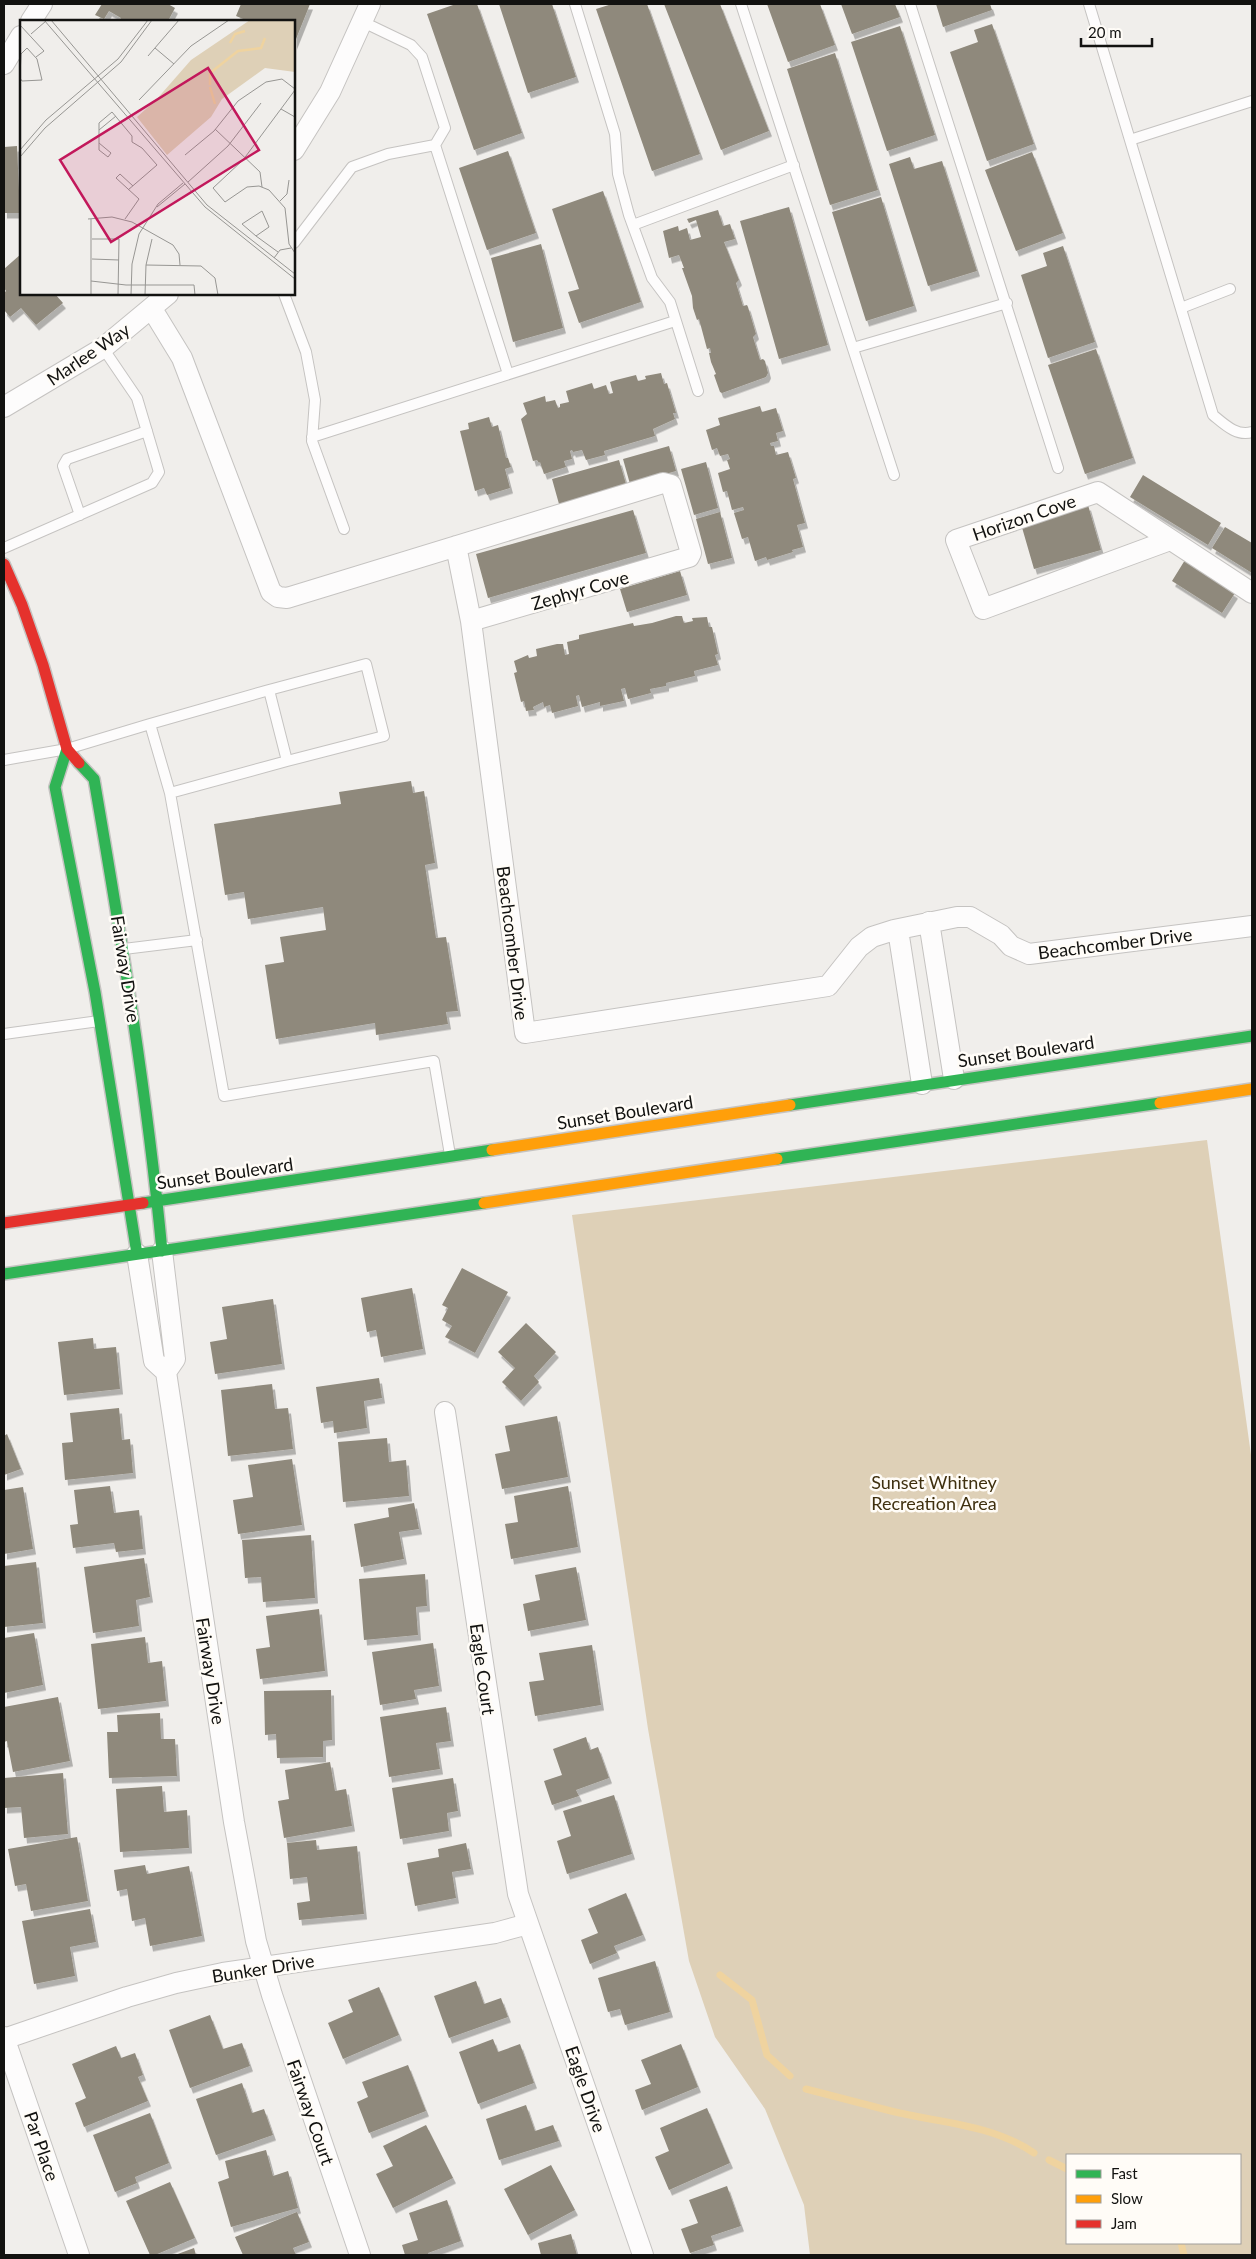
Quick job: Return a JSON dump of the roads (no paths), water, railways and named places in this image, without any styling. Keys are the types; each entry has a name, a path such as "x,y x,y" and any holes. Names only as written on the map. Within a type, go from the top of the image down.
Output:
{"main road":[{"name":"Fairway Drive","path":"4,564 22,605 43,665 67,749 94,779 123,949 153,1156 162,1251"},
{"name":"Fairway Drive","path":"67,749 55,787 100,1021 137,1254"},
{"name":"Sunset Boulevard","path":"4,1223 450,1157 954,1079 1252,1036"},
{"path":"4,1274 1252,1088"}],"street":[{"path":"32,20 42,4"},
{"path":"295,148 330,92 367,13"},
{"path":"4,64 20,38"},
{"name":"Marlee Way","path":"4,407 103,348 167,295"},
{"path":"152,308 182,358 270,592 278,597 287,598 456,546"},
{"name":"Zephyr Cove","path":"456,546 663,483 671,485 691,553 689,557 471,621"},
{"name":"Horizon Cove","path":"1098,492 1170,540 983,609 956,540 1098,492"},
{"path":"1170,540 1252,593"},
{"name":"Beachcomber Drive","path":"456,546 471,621 525,1033 828,986 859,947 872,937 929,922 957,917 970,917 1001,934 1011,946 1029,954 1252,926"},
{"path":"929,922 954,1079"},
{"path":"898,930 922,1084"},
{"name":"Fairway Drive","path":"162,1251 175,1359 166,1372"},
{"name":"Fairway Drive","path":"137,1254 154,1361 166,1372 243,1882 264,1968"},
{"name":"Eagle Court","path":"445,1412 513,1868 518,1894 528,1924"},
{"name":"Bunker Drive","path":"4,2038 127,1997 176,1983 223,1973 495,1934 528,1924"},
{"name":"Eagle Drive","path":"528,1924 643,2255"},
{"name":"Fairway Court","path":"264,1968 360,2255"},
{"name":"Par Place","path":"4,2038 79,2255"}],"lane":[{"path":"578,4 615,134 618,174 633,225 652,278 670,302 698,390"},
{"path":"741,4 894,475"},
{"path":"910,4 1007,303 1058,468"},
{"path":"1089,4 1213,415 1228,428 1246,434 1252,432"},
{"path":"367,13 411,44 422,57 445,128 435,146 508,374"},
{"path":"1130,140 1252,101"},
{"path":"295,242 352,166 388,154 435,146"},
{"path":"633,225 794,165"},
{"path":"1181,308 1230,289"},
{"path":"284,295 306,352 315,400 312,437 344,529"},
{"path":"853,348 1007,303"},
{"path":"312,437 675,321"},
{"path":"4,548 152,483 159,472 137,398 103,348"},
{"path":"80,514 63,466 67,459 146,430"},
{"path":"4,760 67,749 269,690 366,664 384,736 170,793"},
{"path":"269,690 287,761"},
{"path":"150,724 170,793 198,940 224,1096 434,1061 450,1157"},
{"path":"123,949 198,940"},
{"path":"4,1034 100,1021"}],"waterway":[{"path":"720,1975 752,2000 767,2055 790,2076"},
{"path":"806,2089 891,2111 983,2130 1018,2143 1034,2153"},
{"path":"1049,2160 1066,2168"},
{"path":"1181,2244 1184,2255"}],"park label":[{"name":"Sunset Whitney Recreation Area","path":"934,1492"}]}
